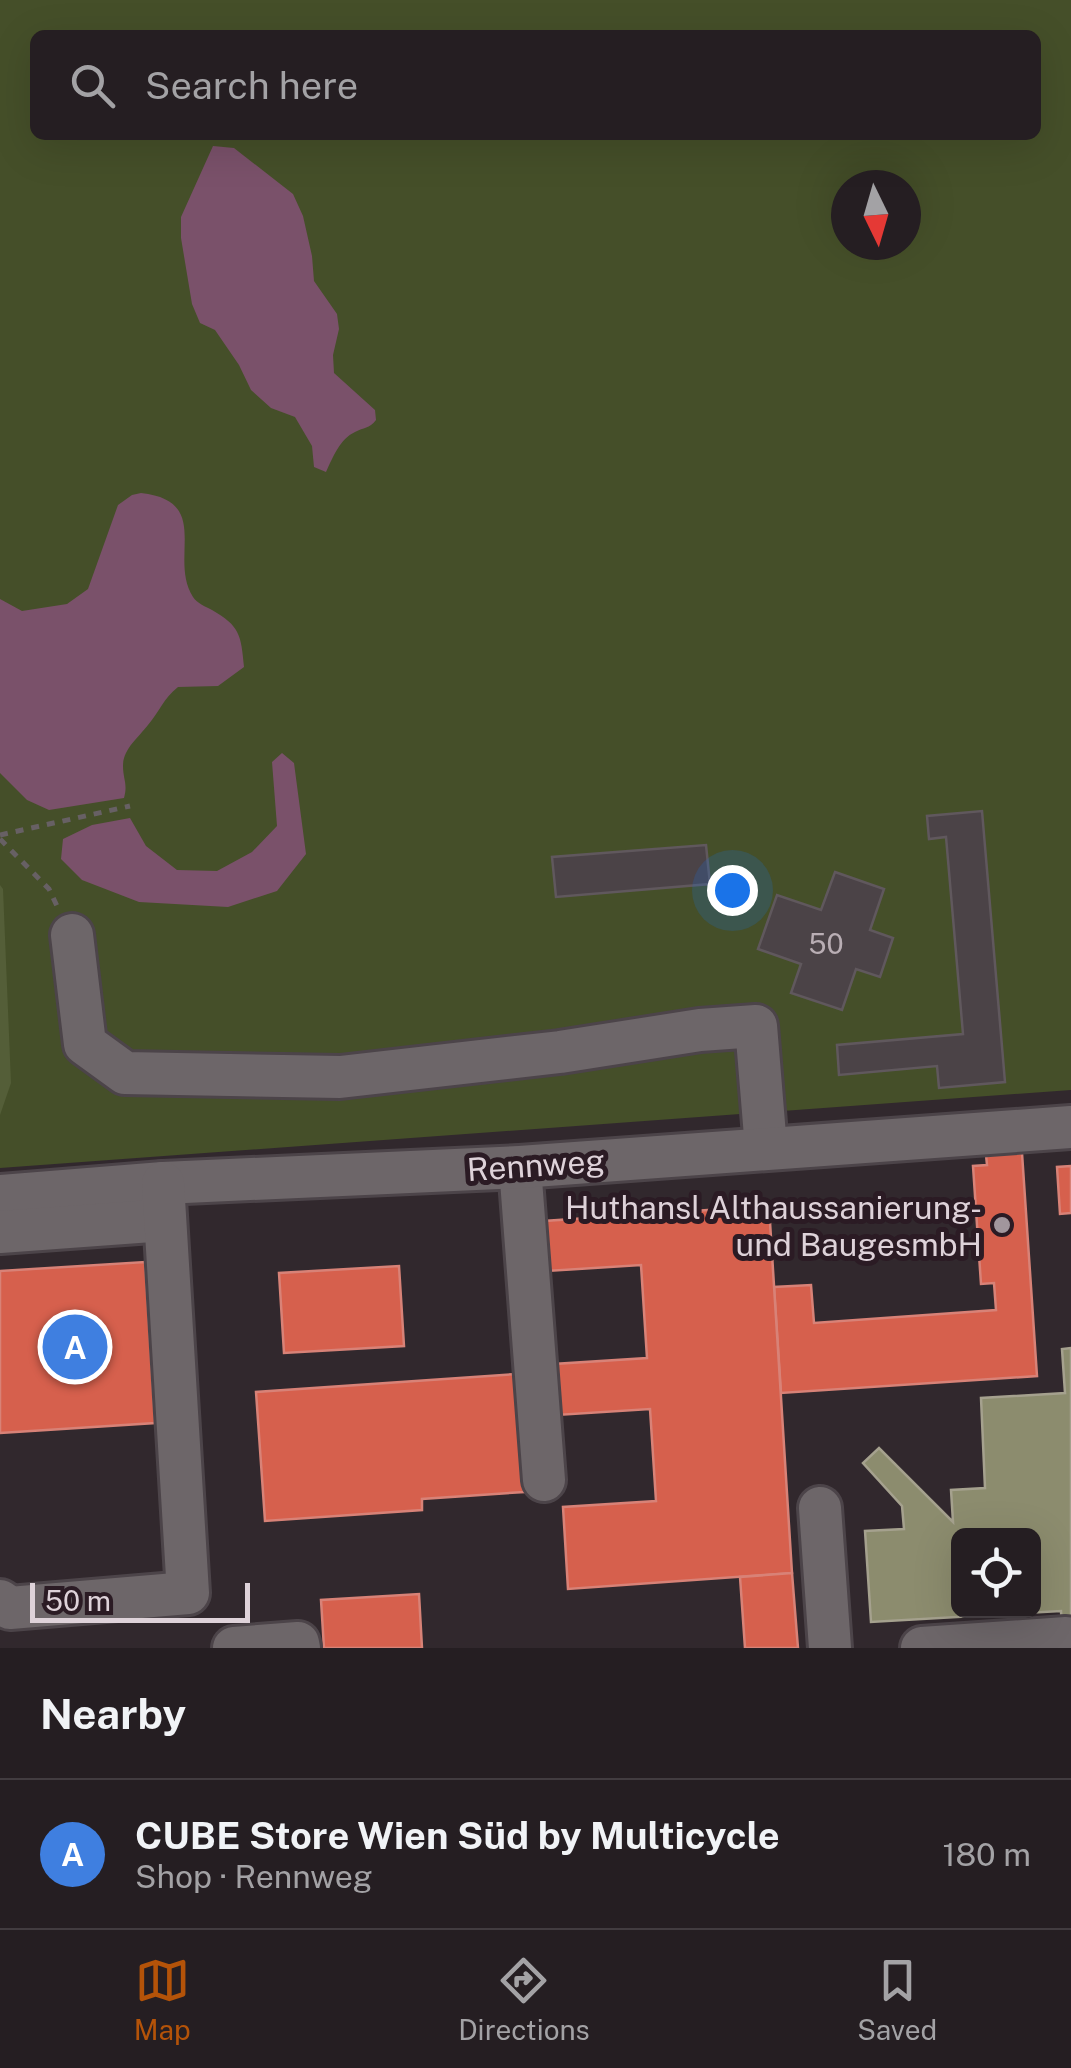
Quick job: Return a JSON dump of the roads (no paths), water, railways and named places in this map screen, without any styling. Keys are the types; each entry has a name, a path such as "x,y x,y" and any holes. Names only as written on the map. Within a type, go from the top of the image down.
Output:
{"street":[{"path":"72,935 85,1044 125,1073 340,1077 756,1026 766,1148"},
{"name":"Rennweg","path":"0,1196 164,1202 520,1167 1071,1127"},
{"path":"520,1167 544,1480"},
{"path":"0,1232 164,1202 188,1593 10,1608 0,1601"},
{"path":"820,1508 830,1648"},
{"path":"922,1648 1066,1638 1066,1648"},
{"path":"234,1648 298,1642 299,1648"}],"place":[{"name":"Huthansl Althaussanierung- und BaugesmbH","path":"1002,1225"},
{"name":"CUBE Store Wien Süd by Multicycle","path":"75,1347"}]}
